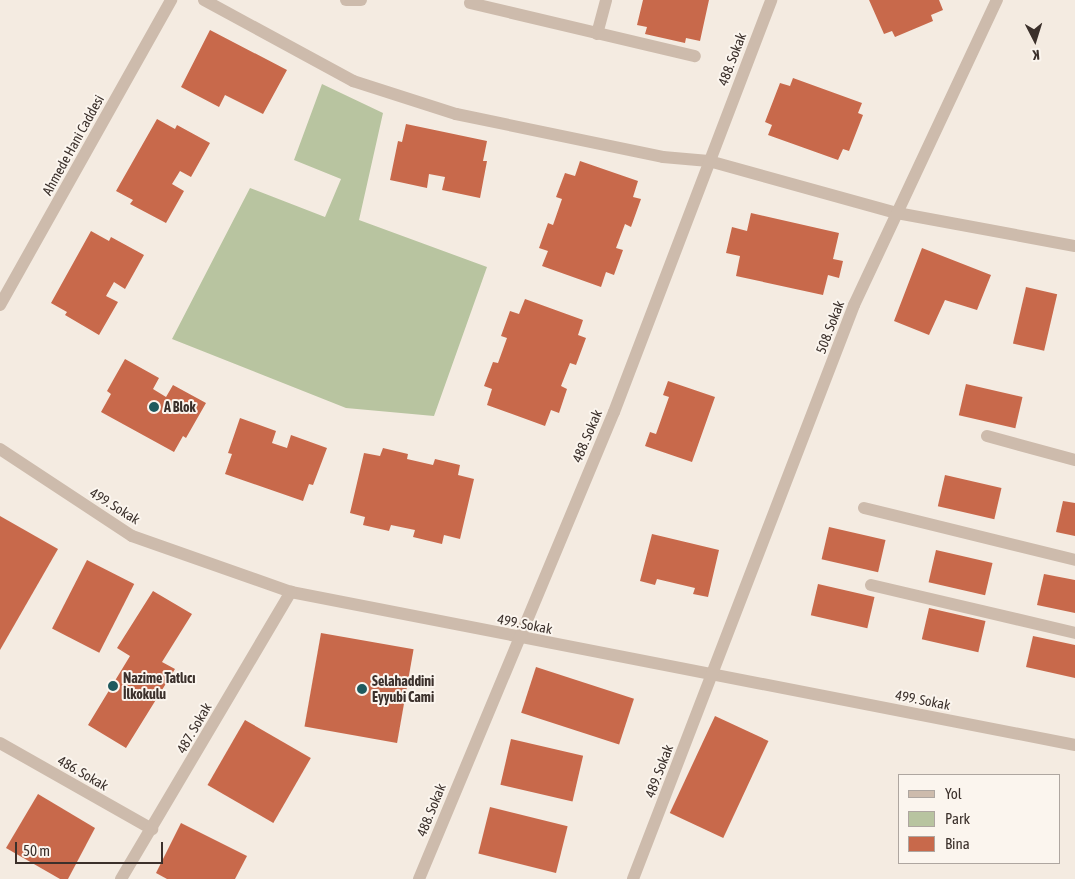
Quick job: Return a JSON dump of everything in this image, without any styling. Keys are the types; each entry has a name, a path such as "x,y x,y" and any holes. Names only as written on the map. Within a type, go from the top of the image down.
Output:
{"street":[{"name":"Ahmede Hani Caddesi","path":"0,305 171,0"},
{"path":"204,0 353,81 456,114 664,156 709,161 897,213 1075,246"},
{"path":"346,0 361,0"},
{"path":"597,34 606,0"},
{"name":"488. Sokak","path":"419,879 518,638 614,412 771,0"},
{"name":"508. Sokak","path":"712,673 854,305 996,0"},
{"path":"470,3 695,56"},
{"path":"987,436 1075,460"},
{"name":"499. Sokak","path":"0,449 132,536 291,592 518,638 712,673 1075,745"},
{"path":"864,508 1075,560"},
{"path":"871,585 1075,633"},
{"name":"487. Sokak","path":"121,879 291,592"},
{"name":"489. Sokak","path":"634,879 712,673"},
{"name":"486. Sokak","path":"0,743 152,829"}],"green space":[{"path":"322,84 383,113 359,220 487,267 434,416 346,408 172,339 250,188 325,217 341,179 294,160"}],"building":[{"path":"643,0 709,0 700,41 686,38 685,43 645,34 647,27 637,25"},
{"path":"869,0 939,0 943,10 931,15 933,21 895,37 892,31 884,34"},
{"path":"210,30 287,70 263,114 225,95 219,107 181,87"},
{"path":"793,78 862,103 858,113 863,115 849,151 843,149 838,160 768,135 772,125 765,122 780,83 790,86"},
{"path":"157,119 175,129 177,125 210,143 191,177 180,171 172,184 184,191 166,223 130,204 133,200 116,191"},
{"path":"406,124 487,141 483,161 487,161 480,198 442,190 445,177 429,174 427,188 390,180 398,141 402,142"},
{"path":"580,161 638,181 633,197 641,199 631,227 625,224 616,248 623,250 614,275 606,272 601,287 542,266 548,251 539,248 548,223 553,225 562,199 556,197 565,173 575,176"},
{"path":"751,213 839,233 833,259 843,261 839,278 828,275 823,295 736,276 740,256 726,253 732,227 747,231"},
{"path":"91,231 109,241 111,237 144,255 125,289 114,282 106,296 118,302 99,335 65,315 67,312 51,303"},
{"path":"922,248 991,275 977,310 945,300 929,335 894,321"},
{"path":"1026,287 1057,294 1044,351 1013,344"},
{"path":"525,299 583,320 578,335 586,338 576,365 570,363 561,386 567,389 559,413 551,410 545,426 487,405 492,389 484,386 493,362 498,363 507,338 501,336 510,311 519,314"},
{"name":"A Blok","path":"125,359 159,378 153,389 166,397 173,385 206,403 186,438 183,436 174,452 101,412 111,394 107,391"},
{"path":"668,381 715,397 692,462 645,446 650,432 656,434 669,397 663,395"},
{"path":"966,384 1023,397 1015,428 959,415"},
{"path":"240,418 276,431 272,443 287,448 291,435 327,448 313,485 309,484 303,501 225,474 232,454 228,453"},
{"path":"383,448 408,454 407,459 433,465 435,459 460,465 458,475 474,479 460,539 444,535 442,544 413,537 415,530 391,525 389,531 363,525 365,517 350,513 364,453 380,456"},
{"path":"945,475 1002,488 994,519 938,506"},
{"path":"1063,501 1075,503 1075,536 1056,532"},
{"path":"0,516 58,549 0,650"},
{"path":"829,527 886,540 878,572 822,559"},
{"path":"652,534 719,550 708,597 693,594 695,588 657,579 655,585 640,581"},
{"path":"936,550 993,563 985,595 929,582"},
{"path":"87,560 134,584 99,653 52,629"},
{"path":"1044,574 1075,580 1075,613 1037,605"},
{"path":"818,584 875,597 867,628 811,615"},
{"path":"153,591 192,614 162,662 175,669 126,748 88,725 130,656 117,648"},
{"path":"929,608 986,621 978,652 922,639"},
{"name":"Selahaddini Eyyubi Cami","path":"321,633 414,649 397,743 305,727"},
{"path":"1033,636 1075,645 1075,678 1026,667"},
{"path":"536,667 634,699 619,744 521,713"},
{"path":"715,716 768,741 723,838 670,813"},
{"path":"245,720 311,758 273,823 208,785"},
{"path":"511,739 583,756 573,801 500,785"},
{"path":"38,794 95,828 68,879 60,879 6,848"},
{"path":"490,807 568,826 556,873 478,854"},
{"path":"181,823 247,856 235,879 167,879 156,873"}],"place":[{"name":"A Blok","path":"154,407"},
{"name":"Nazime Tatlıcı İlkokulu","path":"113,686"},
{"name":"Selahaddini Eyyubi Cami","path":"362,689"}]}
